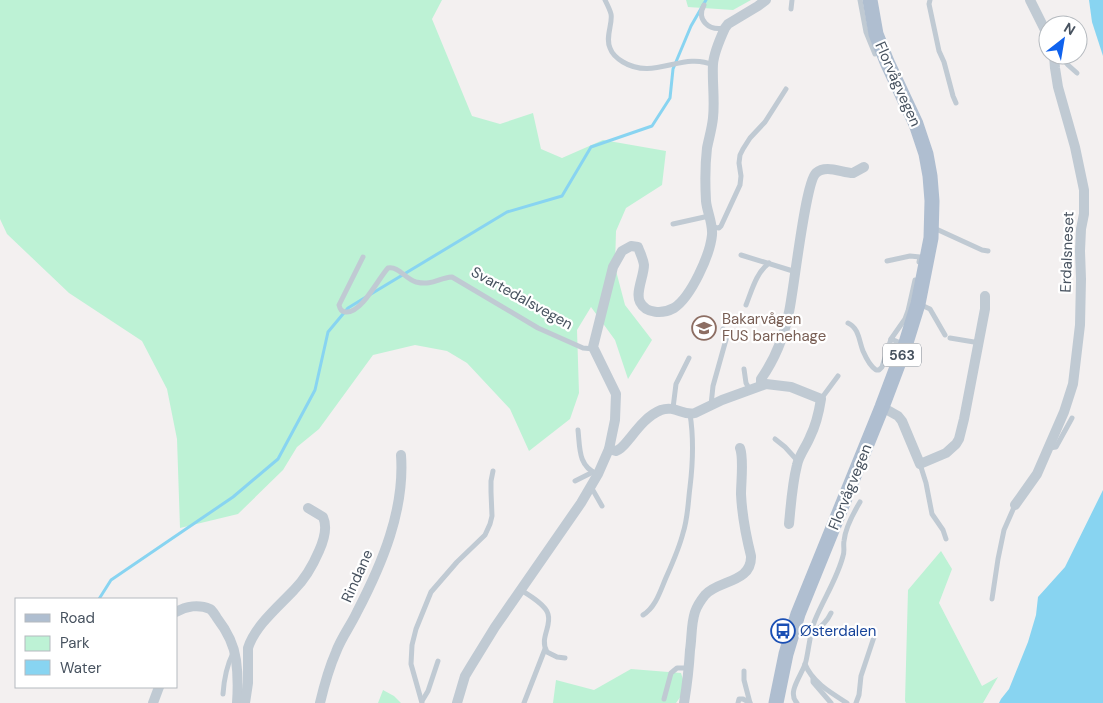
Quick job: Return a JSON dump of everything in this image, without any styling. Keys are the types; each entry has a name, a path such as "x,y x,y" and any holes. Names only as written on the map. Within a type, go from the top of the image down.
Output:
{"main road":[{"name":"Florvågvegen","path":"776,703 783,665 794,628 905,346 918,304 928,257 932,227 928,164 916,124 876,34 870,0"}],"street":[{"path":"458,703 465,676 470,666 591,488 595,473 610,449 616,420 616,394 593,347 611,272 622,250 632,246 638,247 644,264 638,293 640,303 646,309 653,312 674,308 688,293 699,274 709,249 712,234 706,203 706,171 707,149 713,116 713,65 716,52 728,24 766,0"},
{"path":"1030,0 1038,16"},
{"name":"Erdalsneset","path":"1015,505 1037,474 1064,412 1073,384 1080,325 1080,251 1084,190 1075,147 1058,87 1055,65"},
{"path":"761,385 761,379 774,358 780,343 789,314 810,186 814,176 817,172 825,169 853,173 864,167"},
{"path":"882,407 898,416 902,421 920,464 946,452 956,444 964,419 979,344 985,309 985,296"},
{"path":"610,449 620,450 644,421 664,409 673,408 690,414 699,412 722,400 761,385 791,387 821,399 811,436 797,465 789,524"},
{"path":"684,703 695,610 709,591 739,577 750,567 752,562 742,514 742,453 740,448"},
{"name":"Rindane","path":"320,703 336,651 358,611 390,537 401,483 401,455"},
{"path":"245,703 248,684 249,644 263,623 301,582 315,560 324,540 324,519 308,508"},
{"path":"178,611 192,606 204,607 212,611 230,637 236,661 237,703"},
{"path":"153,703 159,688"}],"lane":[{"path":"605,0 612,14 609,29 609,45 617,58 635,68 654,69 698,60 713,65"},
{"path":"791,9 792,0"},
{"path":"860,0 866,32 875,54"},
{"path":"930,0 929,4 939,51 956,103"},
{"path":"704,5 701,16 705,23 714,28 725,28"},
{"path":"1068,65 1077,73"},
{"path":"711,227 719,228 721,226 740,185 739,163 743,148 765,122 786,89"},
{"path":"673,224 710,216"},
{"path":"932,227 988,251"},
{"path":"741,255 796,272"},
{"path":"887,261 910,256 920,257 918,265"},
{"name":"Svartedalsvegen","path":"363,258 339,305 343,312 354,310 388,268 394,268 416,282 429,283 446,277 452,277 538,328 583,348 594,349"},
{"path":"746,305 762,269 769,263"},
{"path":"848,323 854,327 863,351 872,367 879,370 892,339 905,319 916,273"},
{"path":"918,304 922,304 930,309 948,336 979,344"},
{"path":"711,406 713,386 727,336 723,330"},
{"path":"892,339 905,346"},
{"path":"673,408 676,384 689,358"},
{"path":"744,369 746,383 750,390"},
{"path":"821,399 838,376"},
{"path":"643,615 650,610 659,594 684,531 693,459 690,414"},
{"name":"Erdalsneset","path":"1049,448 1056,447 1072,418"},
{"path":"578,430 581,456 586,467 595,473"},
{"path":"774,439 795,458 800,457"},
{"path":"920,464 932,514 943,530 946,539"},
{"path":"422,702 412,664 412,645 416,629 431,592 457,562 485,536 492,516 490,492 493,471"},
{"path":"575,481 595,473"},
{"path":"591,488 602,506"},
{"name":"Florvågvegen","path":"797,703 793,694 794,687 805,663 815,621 829,594 844,556 844,540 855,510 860,502"},
{"name":"Erdalsneset","path":"992,599 1004,530 1015,505"},
{"path":"521,590 540,603 548,614 545,649 524,703"},
{"path":"794,628 812,633 820,628 831,613"},
{"path":"856,703 861,676 874,638"},
{"path":"545,649 550,655 565,658"},
{"path":"223,694 224,677 234,650"},
{"path":"422,702 428,691 438,661"},
{"path":"805,663 813,678 813,682 831,703"},
{"path":"664,699 671,673 677,668 689,668"},
{"path":"744,671 744,680 750,703"},
{"path":"813,678 847,703"},
{"path":"738,703 740,699 743,699 750,703"}],"green space":[{"path":"0,0 442,0 432,19 472,116 500,124 533,113 541,149 562,158 603,140 666,151 662,185 626,208 616,231 615,267 625,305 652,340 628,379 615,340 591,307 577,330 579,393 570,419 529,451 510,409 467,363 447,351 415,345 373,355 319,429 297,447 283,470 238,514 180,528 177,439 167,389 142,341 69,293 7,234 0,219"},
{"path":"686,0 751,0 733,10 688,7"},
{"path":"941,551 952,569 939,603 982,686 998,677 983,703 906,703 905,701 908,590"},
{"path":"631,669 681,673 686,689 676,703 553,703 556,680 594,690"},
{"path":"383,690 394,696 401,703 378,703"}],"water":[{"path":"1089,0 1103,0 1103,56 1092,22"},
{"path":"1103,490 1103,703 999,703 1009,689 1028,642 1036,615 1038,597 1065,567"}],"waterway":[{"path":"371,294 507,212 562,196 591,147 652,126 670,98 673,69 691,26 706,0"},
{"path":"100,598 111,580 233,497 278,459 315,390 328,332 348,308 366,297"}],"place":[{"name":"Bakarvågen FUS barnehage","path":"704,328"},
{"name":"Østerdalen","path":"783,631"}]}
